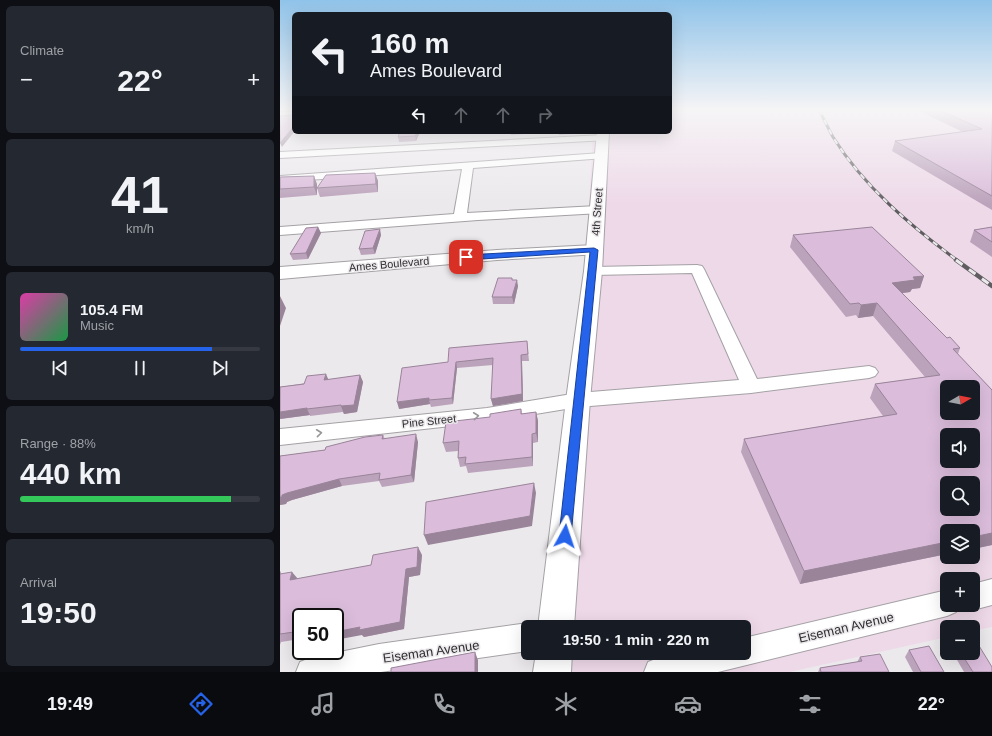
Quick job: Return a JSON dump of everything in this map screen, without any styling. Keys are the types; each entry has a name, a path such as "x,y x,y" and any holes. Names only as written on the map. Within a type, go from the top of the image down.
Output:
{"main road":[{"name":"4th Street","path":"557,620 578,400 594,259 602,141"},
{"name":"Ames Boulevard","path":"280,272 497,255 594,259"},
{"name":"Ames Boulevard","path":"280,280 490,262 594,259"},
{"path":"552,672 553,660"}],"street":[{"path":"280,155 500,141"},
{"path":"280,179 601,156"},
{"path":"460,218 468,165"},
{"path":"280,231 597,210"},
{"path":"594,259 697,269 751,386"},
{"name":"Pine Street","path":"280,437 487,415 578,400 751,386 869,372"},
{"path":"980,595 992,592"},
{"name":"Eiseman Avenue","path":"751,650 940,605"},
{"name":"Eiseman Avenue","path":"310,672 379,658 521,638"},
{"path":"658,672 709,660"}],"shaded area":[{"path":"593,141 992,141 992,627 980,630 980,620 940,620 940,639 790,672 540,672 541,660 751,660 751,620 546,620 586,265"}],"building":[{"path":"896,141 992,141 992,196"},
{"path":"375,173 376,184 317,188 326,175"},
{"path":"314,176 314,187 280,189 280,177"},
{"path":"318,227 306,253 290,254 306,228"},
{"path":"872,227 924,276 913,277 915,280 892,283 947,338 950,337 960,348 953,349 992,390 992,533 980,536 980,524 940,524 940,543 804,571 744,439 897,414 875,384 940,375 877,303 861,305 859,303 850,304 793,235"},
{"path":"992,227 992,242 974,230"},
{"path":"380,229 373,248 359,249 365,231"},
{"path":"498,278 512,278 512,280 517,280 512,297 492,297"},
{"path":"527,341 528,354 521,355 522,394 491,399 493,358 456,362 452,398 429,400 429,398 397,402 402,368 448,362 449,348"},
{"path":"326,374 324,380 360,375 354,405 307,408 280,412 280,387 304,384 307,376"},
{"path":"521,409 521,414 536,412 536,433 532,434 532,457 465,464 466,457 458,458 459,441 443,443 446,422 490,417 490,414"},
{"path":"416,434 411,475 379,480 380,473 339,479 287,493 280,497 280,456 325,450 326,447 365,437 383,435 382,439"},
{"path":"534,483 530,516 424,535 426,502"},
{"path":"418,547 417,567 406,569 400,622 359,630 360,627 344,630 344,608 292,608 292,632 280,634 280,574 292,572 290,580 371,565 373,555"},
{"path":"929,646 944,672 921,672 909,650"},
{"path":"980,647 992,667 992,672 973,672 965,660 980,660"},
{"path":"475,652 475,672 391,672 391,668"},
{"path":"880,654 889,672 821,672 820,668 862,661 860,657"}],"railway":[{"path":"836,141 859,173 890,205 906,220 958,261"},
{"path":"956,260 992,286"}],"route":[{"path":"466,257 594,250 565,536"}]}
